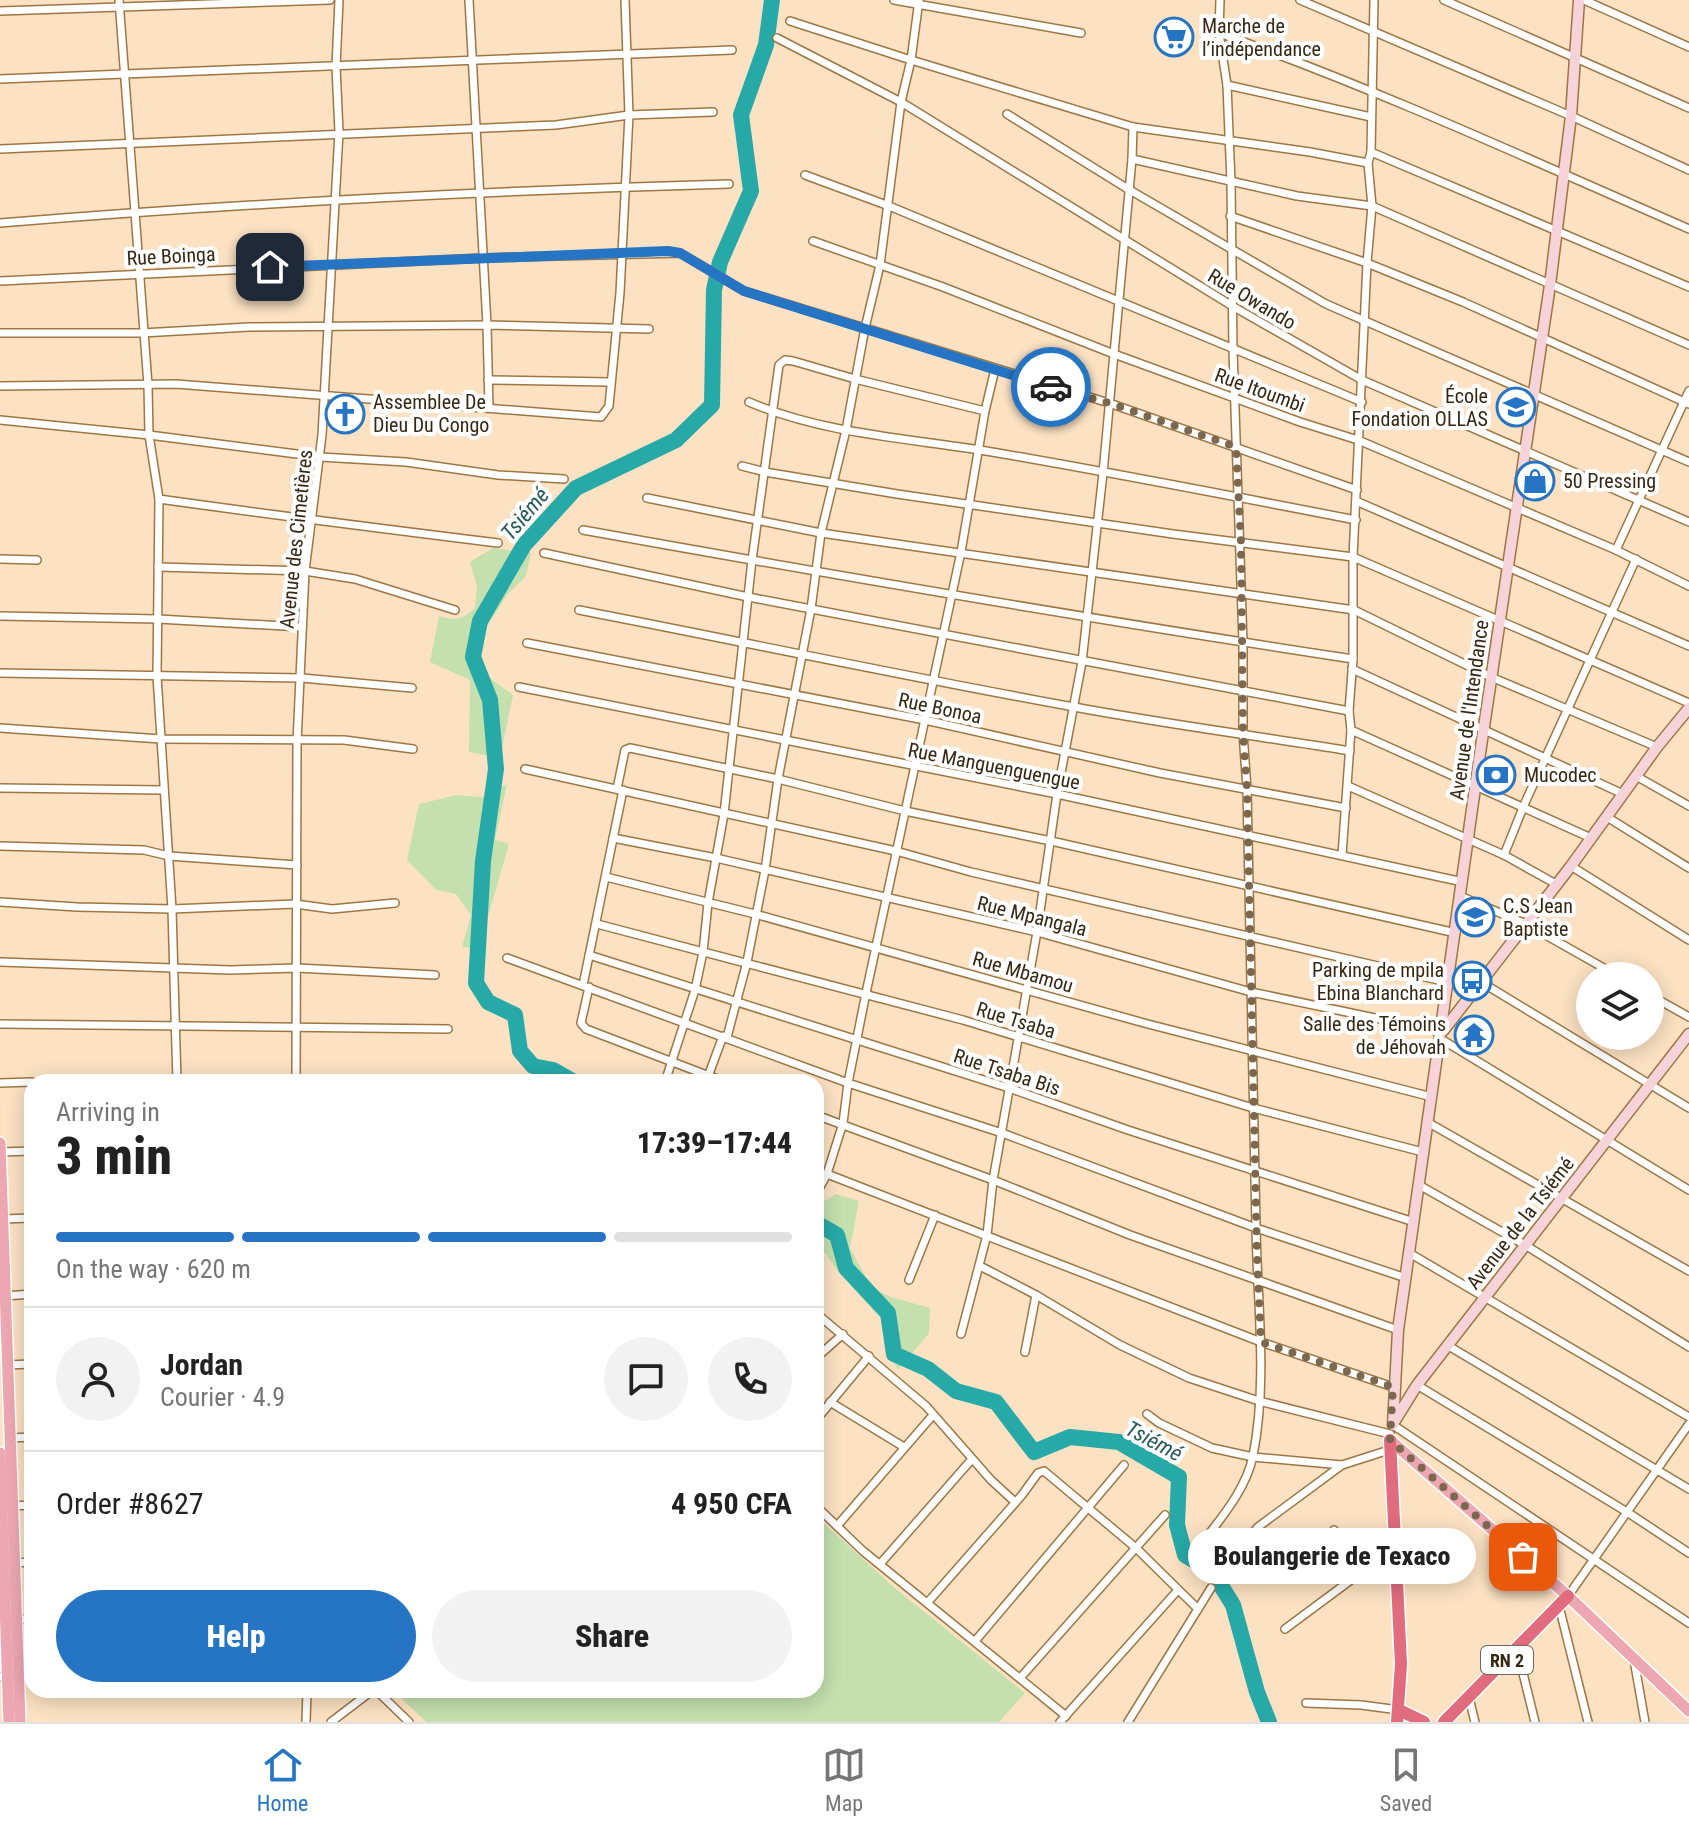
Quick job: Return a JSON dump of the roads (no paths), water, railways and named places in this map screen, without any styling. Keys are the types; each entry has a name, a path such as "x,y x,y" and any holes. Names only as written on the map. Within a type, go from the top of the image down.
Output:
{"highway":[{"path":"1391,1437 1401,1653 1398,1716 1424,1722"},
{"name":"RN 2","path":"1449,1718 1563,1601"},
{"path":"1432,1722 1449,1718"}],"main road":[{"path":"0,1143 9,1438 5,1506 9,1722"},
{"path":"1391,1437 1563,1601 1634,1658 1689,1711"},
{"path":"0,1453 5,1506"},
{"path":"9,1677 20,1722"}],"street":[{"path":"0,11 119,3 330,0"},
{"name":"Avenue des Cimetières","path":"296,1074 297,742 305,571 320,457 328,328 339,132 336,67 339,0"},
{"path":"469,0 489,407"},
{"path":"0,386 176,384 601,417 609,406 622,253 629,115 625,0"},
{"path":"894,0 1081,33"},
{"path":"1209,1534 1236,1495 1253,1457 1261,1342 1257,1282 1231,182 1227,85 1219,33 1220,0"},
{"path":"1300,0 1689,170"},
{"path":"1342,855 1351,730 1353,557 1372,206 1368,163 1371,152 1374,0"},
{"path":"1444,0 1577,56 1689,108"},
{"path":"1582,0 1689,47"},
{"name":"Avenue de l'Intendance","path":"1391,1437 1398,1330 1550,285 1582,0"},
{"path":"709,1074 737,1003 765,870 778,779 811,609 821,533 880,265 901,102 911,60 918,2"},
{"path":"119,3 148,385 149,435 159,499 157,676 172,909 177,1074"},
{"path":"790,21 1133,127 1368,163"},
{"path":"1219,33 1370,90 1689,229"},
{"name":"Rue Owando","path":"777,38 901,102 1234,307 1362,380 1689,522"},
{"path":"0,79 732,50"},
{"path":"1227,85 1371,117"},
{"path":"0,149 556,125 629,115 713,112"},
{"path":"1007,114 1128,189 1326,304 1689,462"},
{"path":"961,1334 987,1235 993,1180 1082,662 1103,473 1133,127"},
{"path":"1371,152 1689,287"},
{"path":"1132,159 1297,196 1372,206 1689,345"},
{"path":"805,175 889,206 1362,402"},
{"path":"0,223 479,192 729,184"},
{"path":"1230,216 1367,263 1687,403"},
{"name":"Rue Itoumbi","path":"813,241 1300,422 1358,440 1616,550 1689,586"},
{"name":"Rue Boinga","path":"0,281 482,258 680,253 744,291 1109,403 1357,490"},
{"path":"0,333 487,325 649,329"},
{"path":"668,1074 695,990 703,952 708,903 724,814 731,729 779,365 785,360 985,411"},
{"path":"824,1179 843,1123 856,1041 961,552 995,369"},
{"path":"488,380 610,382"},
{"path":"1616,550 1687,403 1689,391"},
{"path":"749,402 773,412 846,430 978,450 1356,520"},
{"path":"0,420 320,457 406,462 471,473 564,479"},
{"path":"742,466 897,494 1353,557 1591,659 1688,712 1657,747 1441,1036"},
{"path":"647,498 821,533 1354,610 1491,677 1657,747"},
{"path":"159,499 498,543"},
{"path":"1356,501 1689,646"},
{"path":"583,530 1086,618 1353,659"},
{"path":"544,553 748,597 1349,711"},
{"path":"0,559 37,560"},
{"path":"1504,855 1636,559"},
{"path":"158,567 305,571 355,579 455,610"},
{"path":"579,610 1075,707 1350,751"},
{"path":"0,616 158,619 302,627"},
{"name":"Rue Bonoa","path":"527,643 925,720 1065,752 1346,808"},
{"path":"1352,669 1623,794"},
{"path":"0,673 302,678 412,688"},
{"name":"Rue Manguenguengue","path":"519,687 1057,794 1463,882"},
{"path":"0,728 161,739 344,740 413,749"},
{"path":"1351,730 1524,805 1591,838"},
{"path":"699,1074 672,1060 586,1029 581,1023 589,955 606,877 627,748 778,779 905,811 1456,933"},
{"path":"525,769 772,822 1042,889 1447,982"},
{"path":"1636,776 1689,806"},
{"path":"1348,786 1504,855 1556,884"},
{"path":"0,788 163,790"},
{"path":"1607,817 1689,868"},
{"name":"Rue Mpangala","path":"613,838 716,858 1037,932 1251,992 1441,1036 1689,1190"},
{"path":"0,846 144,850 169,856 297,865"},
{"path":"1571,866 1689,940"},
{"name":"Rue Mbamou","path":"606,877 755,914 1253,1052 1432,1097"},
{"path":"1460,896 1526,924 1593,962"},
{"path":"0,902 172,909 295,904 332,909 395,903"},
{"name":"Rue Tsaba","path":"597,924 866,993 1253,1108 1423,1152"},
{"name":"Rue Tsaba Bis","path":"589,955 1009,1088 1128,1130 1414,1222"},
{"path":"507,958 824,1074"},
{"path":"0,962 230,970 297,968 435,975"},
{"path":"1481,982 1689,1108"},
{"path":"1664,1003 1689,1017"},
{"path":"0,1024 448,1029"},
{"name":"Avenue de la Tsiémé","path":"1391,1437 1417,1385 1689,1034"},
{"path":"824,1074 1002,1133 1256,1228 1406,1278"},
{"path":"0,1083 24,1082"},
{"path":"824,1117 1130,1235 1398,1330"},
{"path":"1429,1123 1689,1271"},
{"path":"0,1152 24,1151"},
{"path":"827,1174 1261,1342 1393,1387"},
{"path":"1419,1185 1525,1245 1689,1347"},
{"path":"909,1280 935,1215"},
{"path":"1,1219 24,1218"},
{"path":"1411,1254 1689,1417"},
{"path":"980,1266 1120,1345 1189,1378 1259,1401 1391,1437 1594,1560 1689,1623"},
{"path":"5,1296 24,1295"},
{"path":"1025,1352 1036,1295"},
{"path":"824,1319 933,1415 1015,1502"},
{"path":"824,1351 843,1334"},
{"path":"1447,1345 1689,1489"},
{"path":"824,1410 869,1356"},
{"path":"6,1365 24,1364"},
{"path":"1417,1385 1689,1553"},
{"path":"830,1402 904,1447"},
{"path":"1147,1414 1159,1423 1212,1448 1253,1457 1342,1465"},
{"path":"837,1526 933,1415"},
{"path":"1588,1722 1563,1601 1689,1424"},
{"path":"9,1438 24,1437"},
{"path":"1228,1562 1258,1527 1342,1465 1391,1437"},
{"path":"880,1564 972,1459"},
{"path":"976,1640 1124,1465"},
{"path":"928,1602 1038,1473 1044,1471 1136,1548 1198,1609"},
{"path":"824,1514 880,1564 1021,1677 1063,1719 1177,1591"},
{"path":"1021,1677 1165,1515"},
{"path":"1334,1530 1365,1569"},
{"path":"1285,1629 1396,1547"},
{"path":"1131,1721 1211,1588"},
{"path":"1517,1649 1535,1722"},
{"path":"1634,1658 1645,1722"},
{"path":"306,1722 307,1698"},
{"path":"331,1722 364,1698"},
{"path":"384,1698 409,1722"},
{"path":"1469,1698 1475,1722"},
{"path":"1306,1703 1361,1705 1398,1716"}],"waterway":[{"name":"Tsiémé","path":"560,1074 533,1066 520,1051 515,1015 488,1002 476,983 483,861 496,769 490,700 473,657 480,621 524,545 576,488 676,440 712,405 714,290 720,262 751,191 741,115 766,45 772,0"},
{"name":"Tsiémé","path":"824,1228 837,1235 846,1268 888,1313 894,1354 928,1369 956,1391 996,1402 1034,1452 1070,1437 1119,1442 1179,1477 1177,1525 1185,1555 1212,1571 1233,1605 1257,1692 1269,1722"}],"place":[{"name":"Marche de l’indépendance","path":"1174,37"},
{"name":"École Fondation OLLAS","path":"1516,407"},
{"name":"Assemblee De Dieu Du Congo","path":"345,414"},
{"name":"50 Pressing","path":"1535,481"},
{"name":"Mucodec","path":"1496,775"},
{"name":"C.S Jean Baptiste","path":"1475,917"},
{"name":"Parking de mpila Ebina Blanchard","path":"1472,981"},
{"name":"Salle des Témoins de Jéhovah","path":"1474,1035"},
{"name":"Boulangerie de Texaco","path":"1523,1557"}]}
